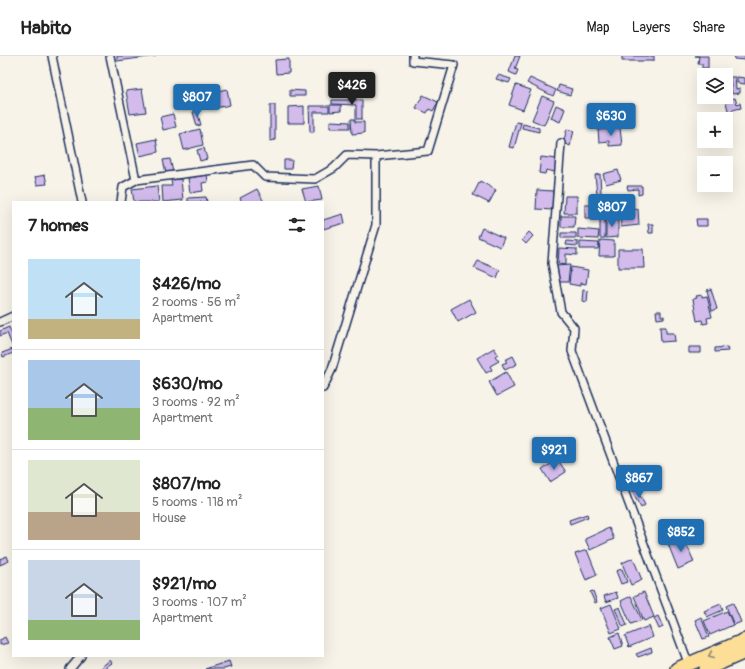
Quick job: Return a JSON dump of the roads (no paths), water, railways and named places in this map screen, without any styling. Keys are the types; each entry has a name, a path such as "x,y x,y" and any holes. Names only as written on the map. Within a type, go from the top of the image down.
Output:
{"highway":[{"path":"677,669 690,666 745,640"},
{"path":"706,669 745,652"}],"street":[{"path":"52,56 82,201"},
{"path":"110,56 136,180"},
{"path":"121,201 123,187 136,180 253,165 265,177 315,179 334,168 347,155 376,156 428,151 454,65 413,61 413,56"},
{"path":"561,143 552,263 561,312 574,328 572,351 690,666"},
{"path":"324,386 332,369 376,225 376,156"},
{"path":"0,322 12,316"},
{"path":"70,669 80,657"}]}
